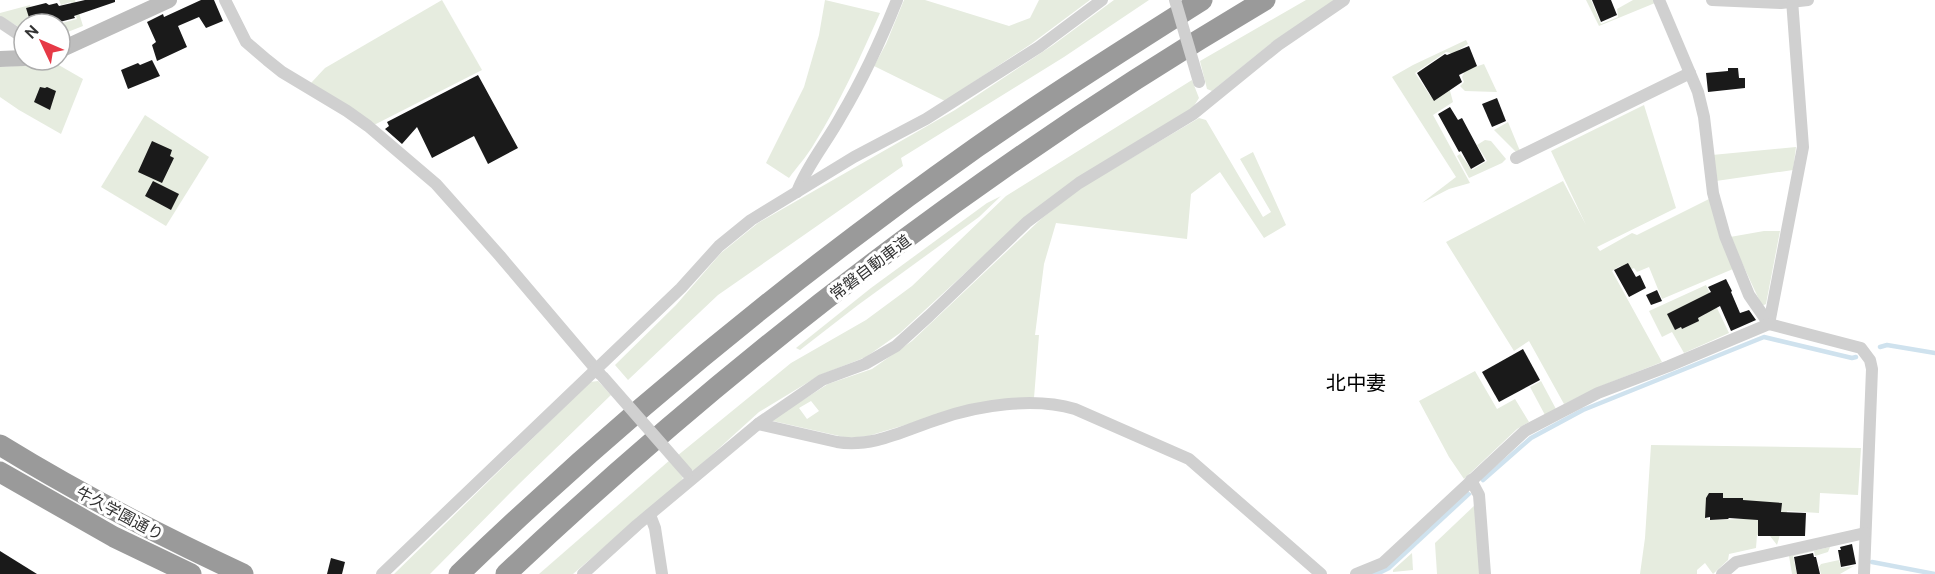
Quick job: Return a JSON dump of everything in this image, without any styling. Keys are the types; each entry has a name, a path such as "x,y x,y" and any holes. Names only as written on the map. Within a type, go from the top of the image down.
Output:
{"highway":[{"name":"常磐自動車道","path":"459,574 603,442 703,357 826,259 976,147 1202,0"},
{"name":"常磐自動車道","path":"506,574 627,464 726,380 846,284 991,177 1126,86 1265,0"},
{"name":"牛久学園通り","path":"0,445 46,473 165,538 243,574"},
{"name":"牛久学園通り","path":"0,472 114,537 192,574"}],"street":[{"path":"72,44 169,0"},
{"path":"225,0 246,42 282,72 361,121 436,184 690,476"},
{"path":"798,192 803,175 821,150 849,102 897,0"},
{"path":"382,574 599,373 719,246 751,220 854,157 926,119 1039,47 1102,0"},
{"path":"1175,0 1206,105"},
{"path":"583,574 690,476 758,424 822,380 865,364 896,346 1027,222 1079,183 1206,105 1278,45 1344,0"},
{"path":"1659,0 1698,93 1704,117 1713,193 1725,236 1749,296 1769,324"},
{"path":"1712,0 1781,3 1808,0"},
{"path":"1769,324 1803,147 1792,1"},
{"path":"1516,158 1690,73"},
{"path":"1356,574 1383,563 1525,431 1598,393 1769,324 1861,348 1869,360 1872,369 1864,574"},
{"path":"758,424 849,444 884,439 964,411 1024,404 1063,405 1189,459 1321,574"},
{"path":"1471,480 1479,495 1485,574"},
{"path":"650,515 655,528 662,574"},
{"path":"1722,574 1736,562 1865,533"}],"shaded area":[{"path":"59,0 75,0 83,26 72,30 72,20 77,19 71,2 61,5"},
{"path":"442,0 482,70 374,125 311,83 325,68"},
{"path":"825,0 880,13 832,112 811,148 789,178 766,163 804,87 819,35"},
{"path":"904,0 925,0 1009,26 1030,18 1039,0 1090,0 1031,44 945,101 874,66 886,44"},
{"path":"1114,0 1149,0 1064,57 901,158 903,166 718,295 628,380 615,365 676,305 721,253 758,223 955,110 1053,45"},
{"path":"1306,0 1336,0 1274,41 1212,91 1207,89 1200,61"},
{"path":"1586,0 1591,0 1601,24 1618,17 1617,9 1633,0 1654,0 1655,3 1599,26"},
{"path":"30,5 32,12 12,12 12,23 0,16 0,13"},
{"path":"1466,40 1468,44 1457,51 1461,61 1472,68 1484,64 1497,92 1465,91 1460,86 1464,82 1462,77 1464,73 1451,53 1446,52 1415,73 1431,97 1449,87 1453,102 1433,115 1470,183 1449,189 1422,203 1456,177 1392,77"},
{"path":"12,66 12,72 71,72 83,79 61,134 0,97 0,67"},
{"path":"1192,80 1199,98 1192,109 1027,216 900,333 866,357 820,375 759,412 694,471 688,469 677,456 791,363 866,320 912,286 1006,196"},
{"path":"1644,105 1676,208 1597,247 1600,251 1632,233 1637,235 1709,199 1733,269 1662,299 1649,267 1637,272 1634,268 1625,272 1620,266 1612,271 1662,362 1601,386 1564,404 1529,341 1514,351 1446,242 1563,181 1586,225 1551,151"},
{"path":"145,115 209,157 166,226 101,187"},
{"path":"1199,118 1206,120 1263,217 1271,212 1240,159 1253,152 1286,225 1264,238 1220,172 1191,194 1187,239 1056,223 1044,264 1035,335 1039,335 1034,398 905,425 868,436 848,438 773,421 828,384 872,369 912,341 1041,219 1079,189","holes":["811,401 819,411 807,419 799,408"]},
{"path":"1508,122 1520,151 1516,152 1494,130"},
{"path":"1485,140 1491,141 1506,159 1469,178 1457,156 1460,154 1472,170 1487,161 1477,145"},
{"path":"1796,147 1793,170 1716,181 1712,155"},
{"path":"1001,196 979,217 800,350 796,348 871,288 987,203"},
{"path":"1764,231 1780,231 1766,304 1762,306 1730,237"},
{"path":"1706,285 1729,333 1684,353 1672,332 1662,337 1649,311","holes":["1699,299 1706,314 1698,318 1698,321 1675,330 1668,314"]},
{"path":"1475,371 1497,409 1515,399 1529,422 1517,429 1464,479 1449,457 1419,401"},
{"path":"598,381 611,395 430,574 394,574 590,382"},
{"path":"1541,381 1556,409 1545,415 1530,387"},
{"path":"1651,445 1861,448 1858,495 1820,493 1819,513 1787,511 1777,545 1770,536 1757,535 1756,548 1729,554 1728,560 1713,574 1705,563 1697,570 1697,574 1640,574 1645,538","holes":["1709,493 1722,493 1723,498 1743,498 1743,519 1709,520 1706,518"]},
{"path":"670,460 683,478 680,482 573,574 539,574"},
{"path":"1475,505 1481,574 1437,574 1435,543"},
{"path":"1830,547 1828,552 1815,556 1814,551 1793,556 1797,574 1792,574 1789,556"},
{"path":"1412,553 1413,570 1393,572 1393,570"},
{"path":"1839,560 1841,568 1854,566 1840,574 1821,574 1819,567 1821,564"}],"water":[{"path":"1468,491 1472,494 1390,570 1382,574 1370,574"}],"building":[{"path":"85,0 115,0 115,2 74,16 75,18 72,19 72,12 27,12 26,8 46,3 49,5 57,3 59,6"},
{"path":"201,0 214,0 223,21 206,28 199,17 178,26 187,47 157,61 152,45 156,42 147,22"},
{"path":"1592,0 1611,0 1617,15 1601,22"},
{"path":"1469,46 1477,66 1459,75 1462,82 1434,101 1417,73 1445,54"},
{"path":"152,60 160,76 128,89 121,70"},
{"path":"1728,68 1738,68 1739,78 1745,78 1745,88 1708,92 1706,73 1728,71"},
{"path":"478,75 518,148 488,164 474,136 432,158 417,127 402,144 385,129 389,126 387,122"},
{"path":"40,87 56,91 50,110 34,102"},
{"path":"1497,98 1506,121 1492,127 1482,104"},
{"path":"1450,107 1458,120 1462,118 1485,161 1471,169 1438,114"},
{"path":"152,141 172,150 170,156 174,158 162,183 138,172"},
{"path":"153,181 179,194 171,210 145,196"},
{"path":"1628,263 1636,277 1640,275 1646,288 1629,297 1614,270"},
{"path":"1726,279 1740,313 1749,310 1756,320 1731,331 1720,306 1698,318 1699,321 1675,330 1667,314 1711,292 1708,287"},
{"path":"1657,290 1662,301 1651,305 1646,295"},
{"path":"1523,349 1540,380 1499,402 1482,372"},
{"path":"1709,493 1723,493 1723,498 1782,503 1781,512 1806,513 1805,536 1758,536 1758,520 1729,518 1710,520 1710,517 1705,518 1706,498"},
{"path":"1852,544 1856,564 1841,567 1838,550 1841,550 1840,547"},
{"path":"0,551 37,574 0,574"},
{"path":"1813,553 1820,574 1797,574 1794,557"},
{"path":"331,558 345,562 342,574 327,574"}],"waterway":[{"path":"1483,480 1531,438 1583,410 1764,337 1852,358 1856,357"},
{"path":"1880,347 1887,345 1935,353"},
{"path":"1872,562 1935,574"}],"district":[{"name":"北中妻","path":"1356,382"}]}
